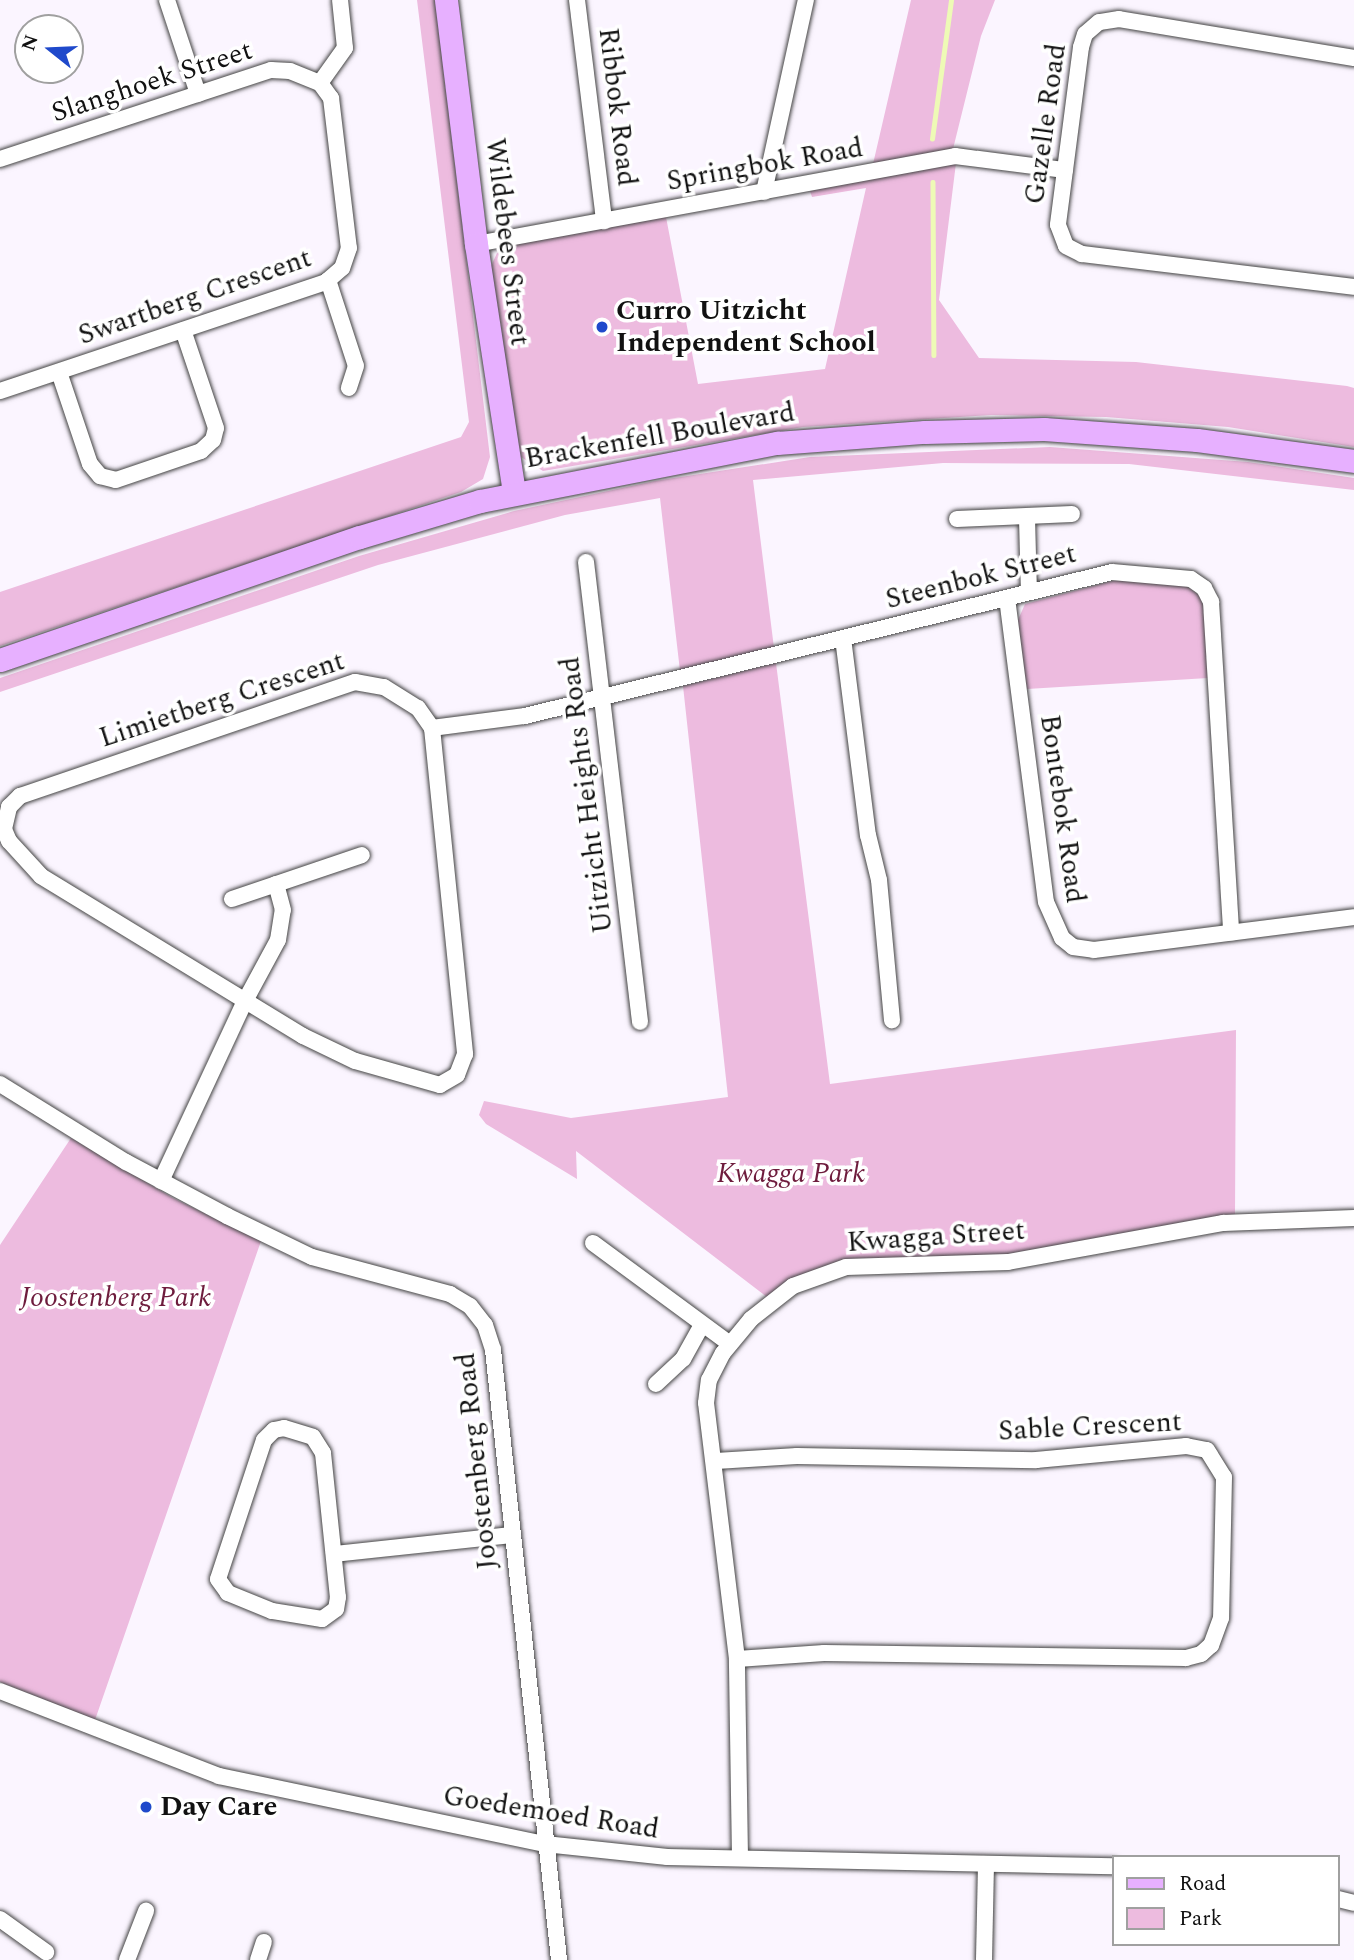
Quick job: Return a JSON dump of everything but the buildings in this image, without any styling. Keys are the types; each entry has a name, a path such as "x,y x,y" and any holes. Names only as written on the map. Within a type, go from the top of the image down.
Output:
{"street":[{"path":"167,0 198,94"},
{"path":"320,83 345,48 341,0"},
{"name":"Wildebees Street","path":"446,0 475,244 514,492"},
{"name":"Ribbok Road","path":"577,0 604,221"},
{"path":"764,192 806,0"},
{"name":"Gazelle Road","path":"1354,58 1119,19 1100,22 1083,40 1059,233 1076,253 1354,287"},
{"name":"Slanghoek Street","path":"0,159 278,69 320,83"},
{"name":"Swartberg Crescent","path":"0,391 328,281 342,268 349,248 333,106 320,83"},
{"name":"Springbok Road","path":"475,244 955,156 1065,170"},
{"path":"328,281 356,366 349,388"},
{"path":"59,372 90,464 100,476 116,480 201,451 213,440 216,428 183,330"},
{"name":"Brackenfell Boulevard","path":"0,660 360,537 514,492 777,443 986,429 1158,436 1354,461"},
{"path":"957,519 1072,514"},
{"path":"1027,518 1028,592"},
{"name":"Uitzicht Heights Road","path":"586,562 640,1022"},
{"name":"Steenbok Street","path":"432,728 525,716 1007,597 1127,571 1191,579 1208,595 1231,932"},
{"name":"Bontebok Road","path":"1007,597 1046,902 1057,932 1073,947 1094,950 1354,916"},
{"path":"843,638 868,835 879,880 892,1020"},
{"name":"Limietberg Crescent","path":"355,682 384,687 418,708 432,728 465,1054 462,1069 446,1084 426,1085 335,1053 245,1001 41,876 6,836 4,821 9,807 20,796 355,682"},
{"path":"232,899 362,855"},
{"path":"161,1181 245,1001 278,940 283,910 276,884"},
{"name":"Joostenberg Road","path":"0,1084 161,1181 312,1257 450,1294 470,1306 485,1325 493,1350 559,1960"},
{"name":"Kwagga Street","path":"740,1858 737,1659 716,1461 706,1403 709,1380 730,1344 771,1300 846,1267 1008,1262 1223,1223 1354,1218"},
{"path":"593,1243 730,1344"},
{"path":"656,1384 683,1360 702,1325"},
{"path":"274,1430 308,1434 321,1446 334,1554 338,1603 322,1619 272,1611 228,1593 219,1583 219,1570 264,1440 274,1430"},
{"name":"Sable Crescent","path":"716,1461 797,1456 1036,1460 1186,1446 1207,1450 1224,1477 1221,1618 1211,1645 1201,1654 1186,1658 824,1653 737,1659"},
{"path":"334,1554 513,1535"},
{"name":"Goedemoed Road","path":"0,1691 219,1776 545,1843 632,1855 1112,1866"},
{"path":"984,1960 986,1864"},
{"path":"127,1960 146,1911"},
{"path":"0,1919 46,1952"},
{"path":"258,1960 264,1942"}],"green space":[{"path":"417,0 435,0 490,457 483,479 461,492 0,646 0,592 461,437 469,422"},
{"path":"911,0 995,0 981,36 953,149 873,164"},
{"path":"956,163 939,300 979,358 1136,362 1347,386 1354,388 1354,447 1228,427 1106,417 991,415 803,427 543,471 521,457 488,273 497,253 507,246 666,217 698,384 825,369 866,188 812,197 810,191"},
{"path":"1050,447 1248,462 1354,478 1354,490 1129,464 943,463 753,480 774,648 680,671 660,498 565,515 378,565 0,692 0,678 359,556 514,511 655,481 810,457"},
{"path":"1120,579 1185,585 1200,596 1205,608 1208,678 1027,689 1018,620 1025,604"},
{"name":"Kwagga Park","path":"776,663 830,1084 1236,1030 1235,1214 1002,1255 848,1259 803,1274 767,1297 576,1151 577,1179 486,1124 479,1115 484,1101 571,1118 728,1097 683,686"},
{"name":"Joostenberg Park","path":"71,1138 173,1198 261,1241 95,1720 0,1682 0,1245"}],"waterway":[{"path":"932,139 951,0"},
{"path":"933,182 934,355"}],"place":[{"name":"Curro Uitzicht Independent School","path":"602,327"},
{"name":"Day Care","path":"146,1807"}]}
